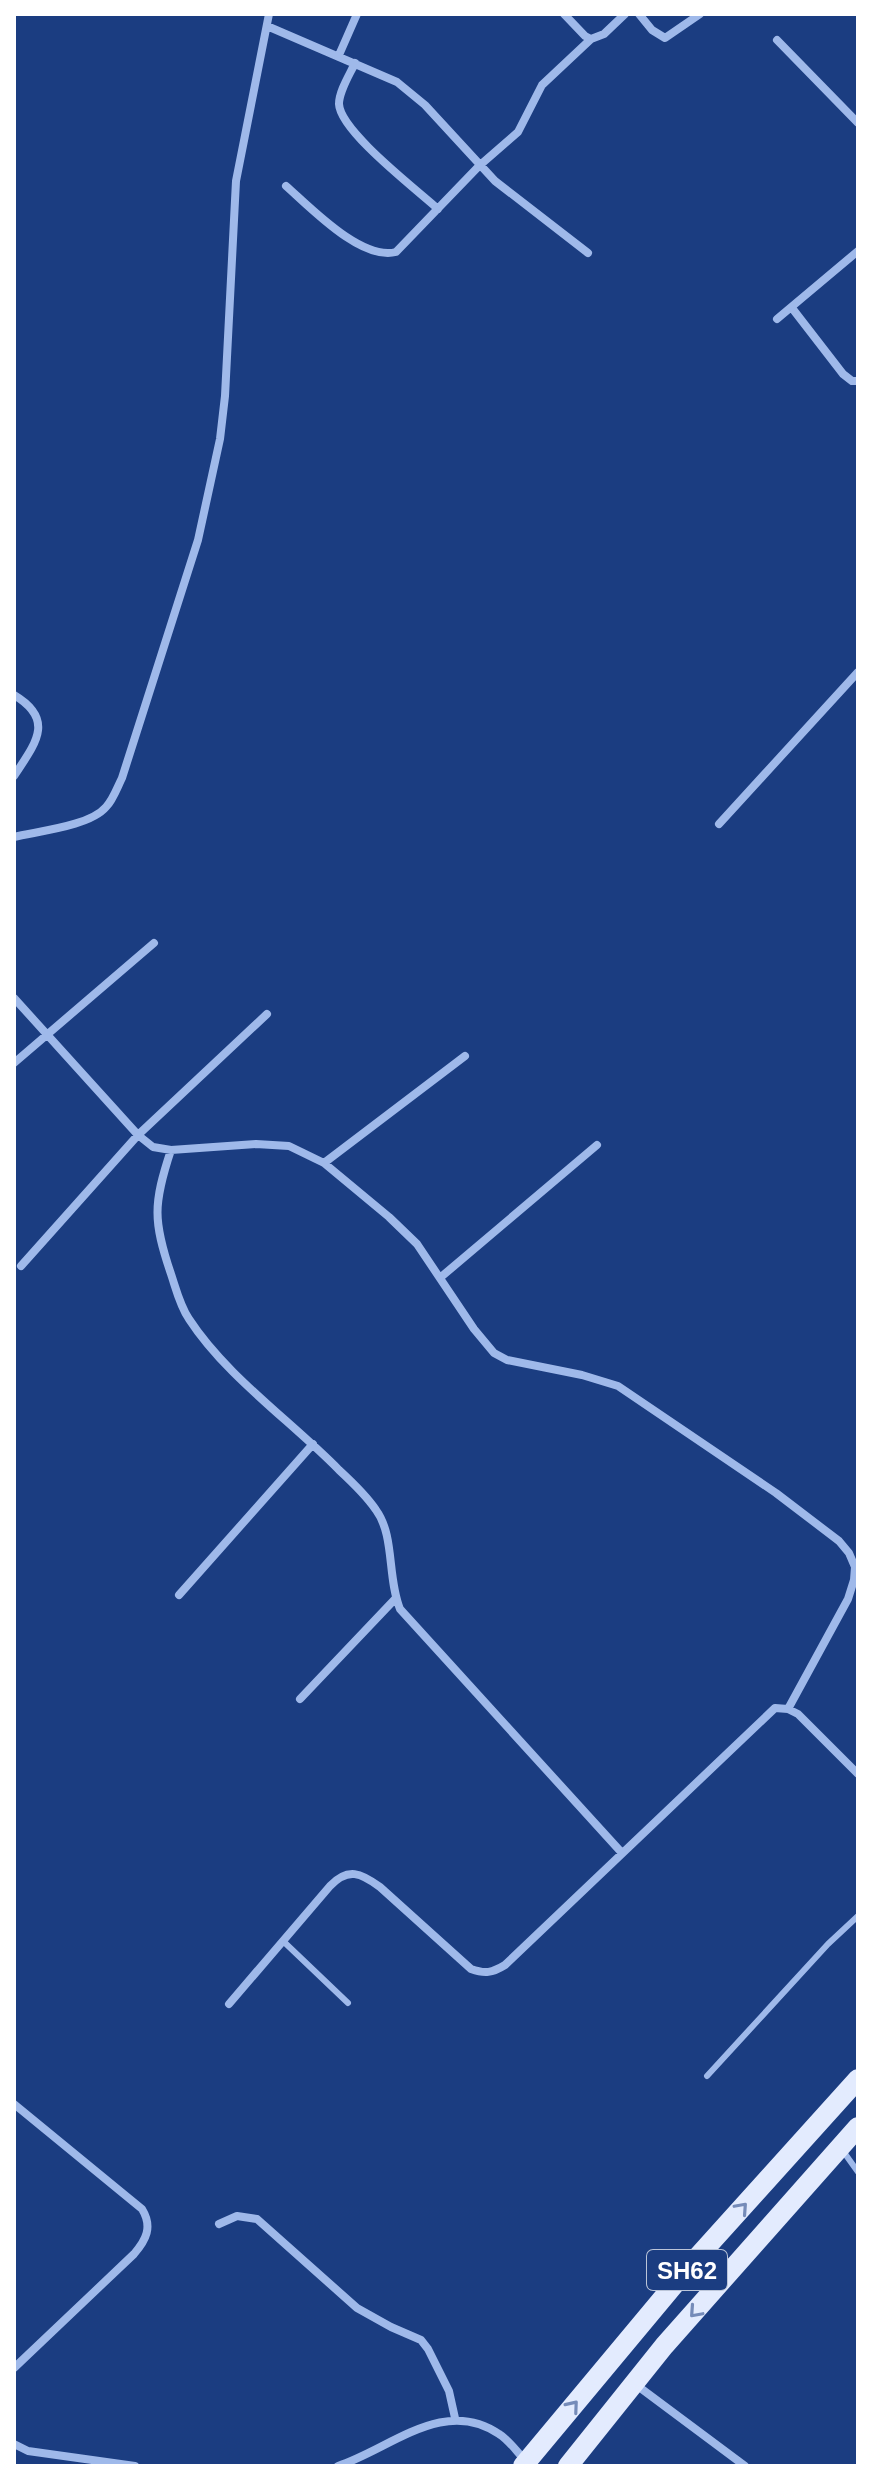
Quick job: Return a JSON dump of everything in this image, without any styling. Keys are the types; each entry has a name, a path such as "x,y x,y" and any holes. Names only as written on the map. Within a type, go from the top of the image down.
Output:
{"main road":[{"name":"SH62","path":"525,2464 693,2262 858,2079"},
{"name":"SH62","path":"568,2466 664,2346 858,2127"}],"street":[{"path":"14,837 72,824 106,808 122,778 198,540 220,439 225,396 236,181 269,14"},
{"path":"339,55 357,14"},
{"path":"564,14 591,39"},
{"path":"286,186 330,226 381,254 396,252 479,166 518,132 542,85 591,39 604,34 625,14"},
{"path":"639,14 652,30 665,38 700,14"},
{"path":"267,26 397,82 425,105 479,166 588,253"},
{"path":"777,40 858,123"},
{"path":"355,63 339,105 348,125 438,209"},
{"path":"777,319 858,251"},
{"path":"792,308 843,374 852,381 858,381"},
{"path":"719,824 858,672"},
{"path":"14,695 31,707 39,719 39,734 14,776"},
{"path":"14,1063 154,943"},
{"path":"14,998 138,1135 153,1147 171,1150 272,1144 289,1146 324,1163 405,1231 429,1258 474,1329 494,1353 507,1360 582,1375 618,1386 776,1493 839,1541 855,1567 854,1580 848,1599 788,1709"},
{"path":"21,1266 138,1135 267,1014"},
{"path":"324,1163 465,1056"},
{"path":"441,1277 597,1145"},
{"path":"171,1150 159,1188 156,1221 160,1241 187,1316 223,1360 361,1492 384,1521 400,1609 622,1853"},
{"path":"179,1595 313,1444"},
{"path":"848,1599 858,1593"},
{"path":"300,1699 396,1598"},
{"path":"229,2004 339,1876 350,1873 365,1876 380,1887 471,1969 493,1973 775,1708 798,1714 858,1774"},
{"path":"14,2104 142,2209 148,2224 144,2242 134,2254 14,2368"},
{"path":"219,2224 237,2216 257,2219 357,2308 421,2340 449,2391 455,2418"},
{"path":"634,2383 745,2466"},
{"path":"338,2466 428,2424 455,2418 499,2434 525,2464"},
{"path":"14,2444 28,2451 135,2466"}],"lane":[{"path":"707,2076 828,1944 858,1916"},
{"path":"283,1941 348,2003"},
{"path":"841,2148 858,2172"}]}
